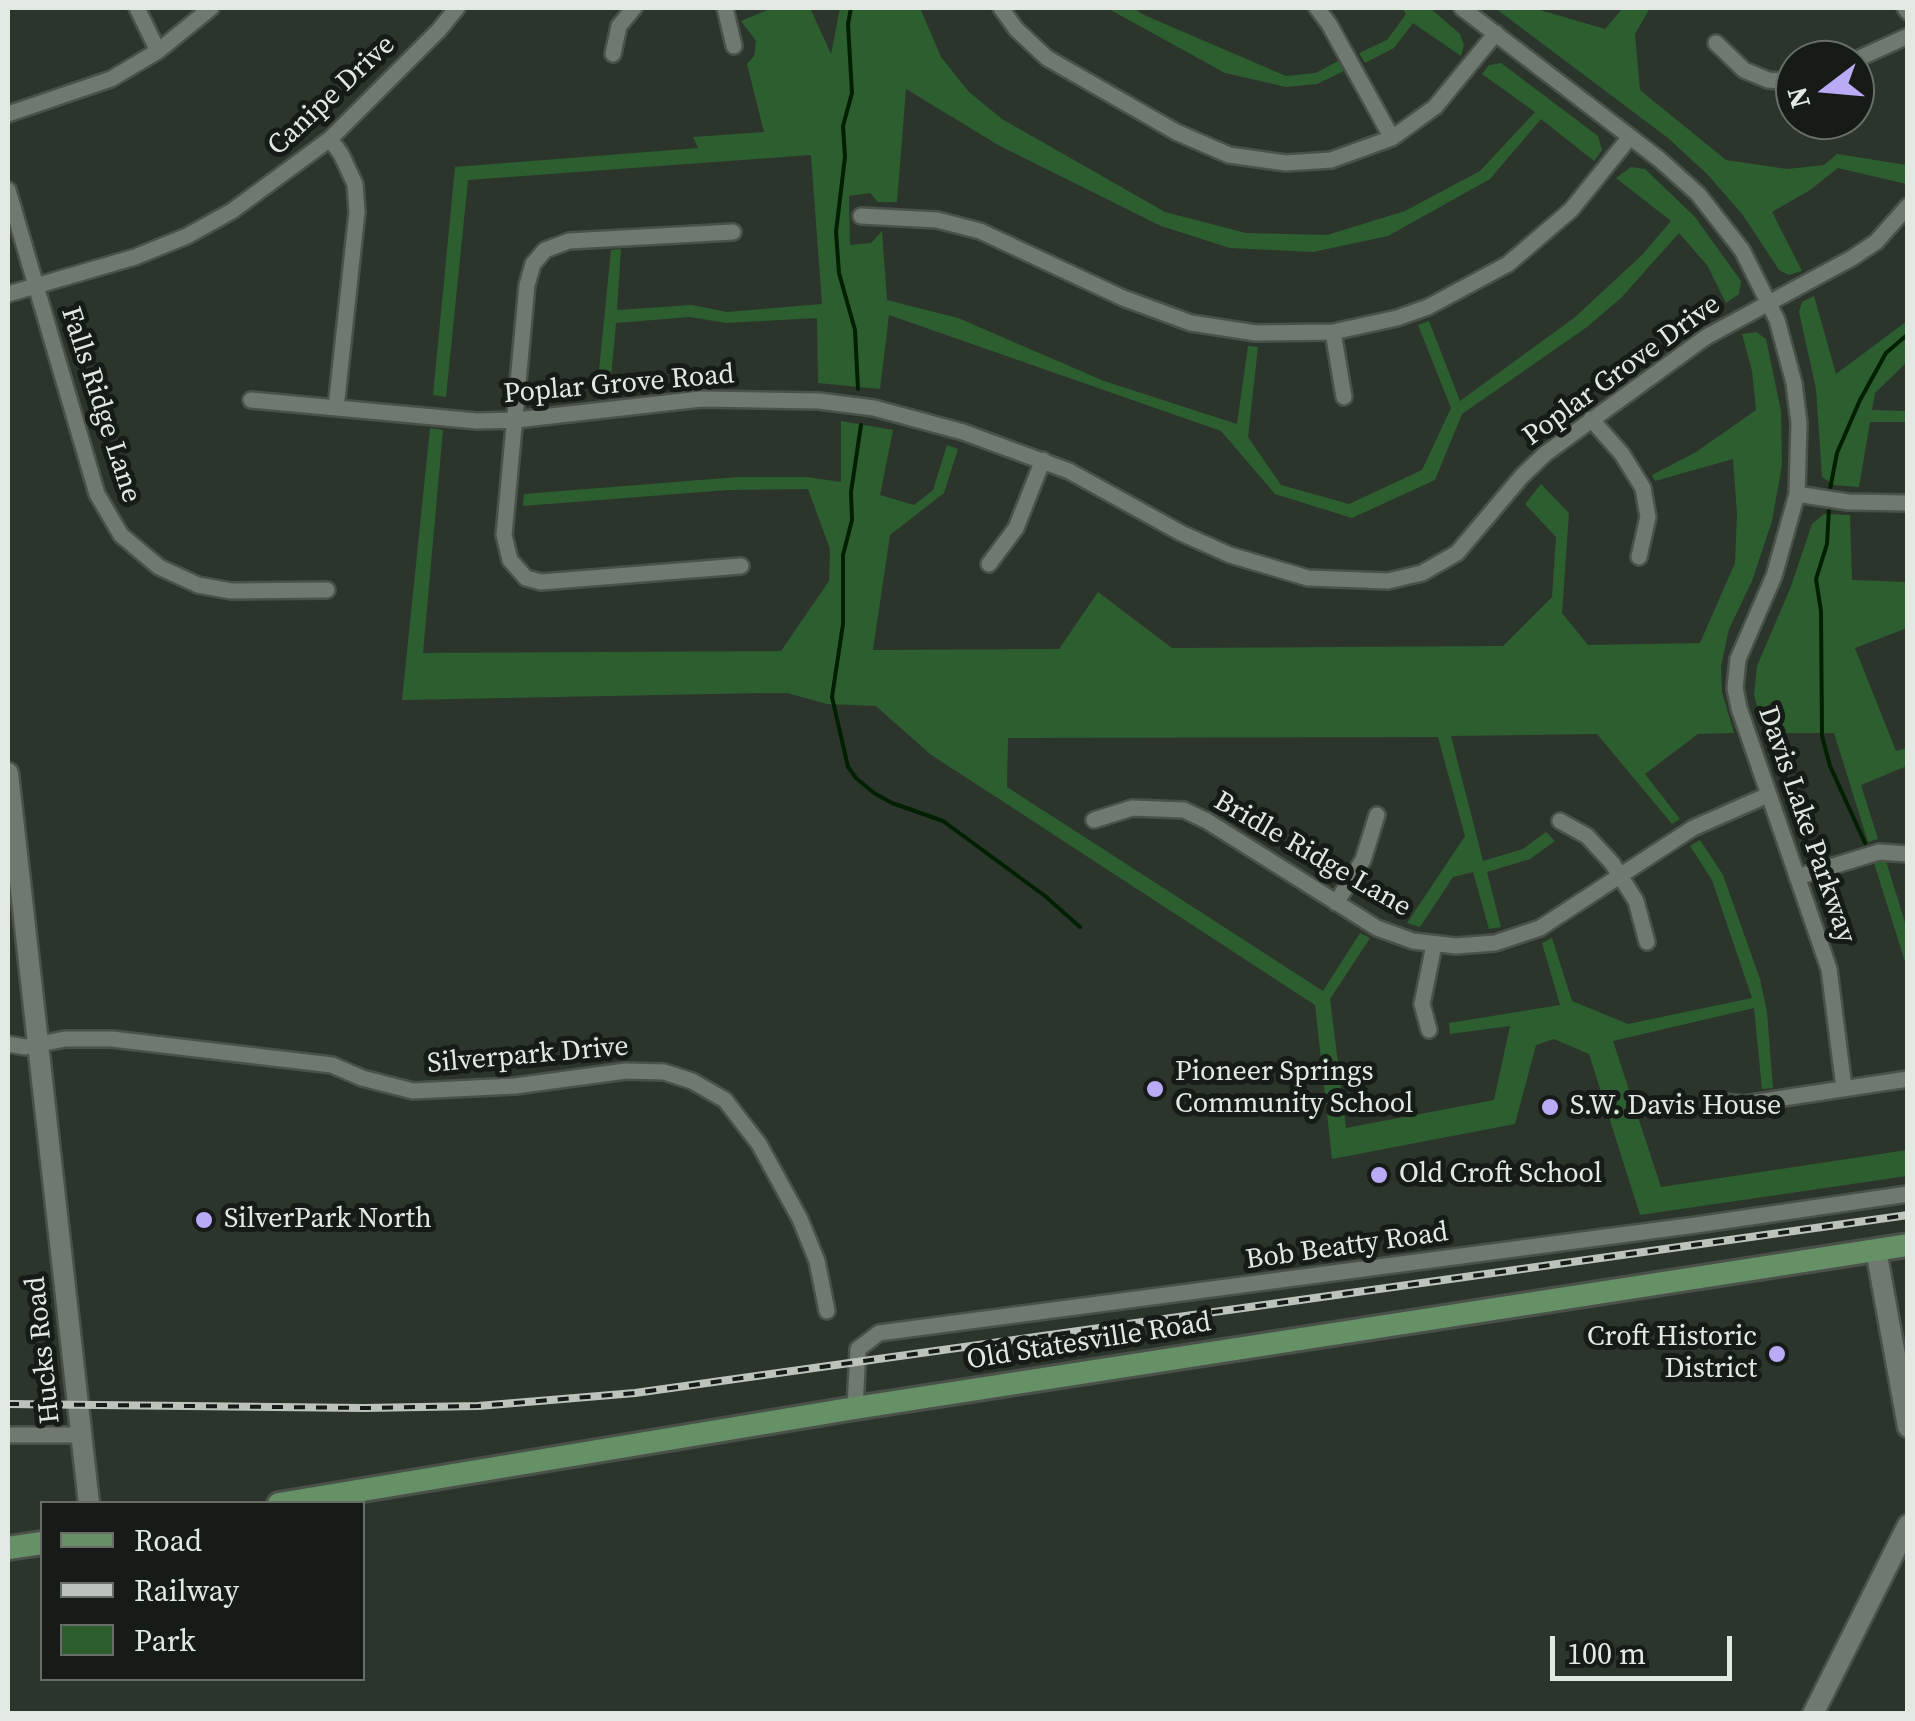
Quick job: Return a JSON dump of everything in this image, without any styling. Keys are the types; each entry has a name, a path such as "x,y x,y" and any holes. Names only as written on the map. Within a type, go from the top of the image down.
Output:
{"main road":[{"name":"Hucks Road","path":"8,773 89,1501"},
{"name":"Old Statesville Road","path":"297,1501 855,1408 1908,1245"},
{"path":"1876,1250 1908,1428"},
{"path":"1813,1714 1908,1525"},
{"path":"8,1548 40,1542"}],"street":[{"path":"136,8 158,51"},
{"path":"8,114 110,79 158,51 212,8"},
{"name":"Canipe Drive","path":"8,294 134,257 187,236 259,194 330,139 457,8"},
{"path":"613,54 618,26 634,8"},
{"path":"725,8 734,46"},
{"path":"1002,8 1016,29 1047,58 1176,132 1229,155 1258,161 1308,163 1352,154 1392,138 1435,107 1496,33"},
{"path":"1317,8 1330,24 1392,138"},
{"name":"Davis Lake Parkway","path":"1462,8 1698,194 1742,250 1770,302 1794,383 1799,422 1797,494 1774,576 1743,642 1735,671 1739,708 1832,980 1844,1088"},
{"path":"1875,51 1908,36"},
{"path":"1716,43 1744,70 1775,81"},
{"path":"862,216 937,220 980,231 1122,298 1191,322 1256,333 1333,332 1397,318 1428,306 1508,264 1571,210 1630,138"},
{"path":"330,139 355,184 356,212 336,408"},
{"name":"Falls Ridge Lane","path":"8,190 97,494 109,518 136,551 181,578 215,589 327,590"},
{"name":"Poplar Grove Drive","path":"1043,460 1230,556 1308,578 1388,581 1422,573 1457,554 1522,476 1592,418 1706,337 1864,250 1908,206"},
{"path":"733,232 568,241 545,250 533,264 527,285 504,534 510,560 526,578 541,582 741,566"},
{"path":"1333,332 1344,397"},
{"name":"Poplar Grove Road","path":"251,400 477,421 516,420 666,401 819,401 920,419 1043,460"},
{"path":"1592,418 1622,454 1642,488 1648,517 1640,557"},
{"path":"989,564 1016,528 1043,460"},
{"path":"1797,494 1848,502 1908,503"},
{"name":"Bridle Ridge Lane","path":"1094,820 1132,808 1184,810 1377,928 1434,945 1478,945 1540,928 1693,828 1768,795"},
{"path":"1336,903 1363,860 1377,816"},
{"path":"1560,821 1587,836 1620,876 1641,914 1647,942"},
{"path":"1797,877 1879,852 1908,854"},
{"path":"1428,1030 1422,1004 1434,945"},
{"name":"Silverpark Drive","path":"8,1044 37,1046 65,1039 112,1040 332,1065 362,1078 413,1091 515,1086 626,1071 675,1075 725,1100 759,1144 800,1219 817,1261 827,1311"},
{"path":"1715,1100 1744,1104 1908,1079"},
{"name":"Bob Beatty Road","path":"855,1408 858,1348 879,1334 1908,1194"},
{"path":"8,1435 81,1436"}],"green space":[{"path":"772,8 810,8 831,54 840,8 920,8 941,57 969,92 1002,119 1165,212 1246,233 1327,235 1405,211 1480,171 1535,112 1482,74 1489,65 1501,63 1598,136 1602,150 1594,161 1541,119 1490,179 1388,236 1313,252 1230,248 1161,226 1000,146 906,89 897,202 878,202 870,193 849,196 850,245 871,243 882,231 887,300 958,318 1104,381 1237,424 1248,346 1258,347 1248,437 1281,485 1349,504 1422,470 1451,408 1418,325 1429,321 1460,401 1574,318 1642,255 1671,221 1616,178 1631,167 1645,169 1695,217 1741,281 1739,294 1726,303 1707,265 1679,233 1621,298 1587,327 1462,414 1435,480 1352,518 1275,494 1221,431 889,315 880,389 818,383 817,318 726,323 690,317 616,323 610,389 597,391 611,250 621,249 617,310 692,305 727,312 822,304 811,155 468,180 446,397 433,395 455,167 698,148 693,137 764,132 747,64 754,56 756,41 741,21"},
{"path":"1107,8 1133,8 1286,76 1316,73 1338,61 1344,71 1317,84 1286,87 1225,73"},
{"path":"1402,8 1430,8 1460,34 1464,45 1461,56 1413,23 1394,48 1365,63 1359,53 1387,40 1406,14"},
{"path":"1495,8 1533,8 1605,29 1623,8 1650,8 1635,34 1640,90 1726,160 1787,169 1824,165 1837,154 1907,165 1906,184 1838,168 1772,212 1802,271 1789,275 1779,270 1743,215 1707,174 1668,138"},
{"path":"1814,296 1836,374 1907,321 1907,362 1875,393 1872,410 1907,411 1907,422 1870,422 1859,487 1834,485 1822,477 1816,389 1799,312 1802,302"},
{"path":"1756,332 1766,339 1781,411 1782,465 1772,521 1752,581 1729,629 1721,666 1722,692 1734,733 1698,734 1645,774 1680,819 1672,824 1597,734 1451,736 1483,861 1523,849 1546,832 1555,841 1530,859 1487,872 1501,927 1489,929 1473,872 1453,877 1420,927 1407,923 1465,836 1438,737 1008,738 1007,787 1323,991 1360,933 1370,938 1330,999 1346,1128 1494,1100 1510,1026 1450,1034 1449,1023 1560,1005 1542,943 1552,938 1572,1001 1628,1024 1752,998 1712,880 1690,846 1700,840 1723,875 1760,979 1767,1012 1773,1088 1762,1089 1754,1008 1613,1041 1661,1187 1907,1150 1907,1176 1640,1215 1589,1054 1554,1039 1536,1045 1515,1124 1332,1159 1315,1005 930,754 876,706 827,704 787,693 402,700 430,428 443,430 423,653 781,651 829,581 830,549 808,489 728,490 523,506 524,494 738,477 807,477 841,482 841,421 893,430 880,495 914,505 933,490 947,445 958,449 944,493 890,535 873,650 1059,649 1098,592 1172,648 1503,646 1552,597 1556,537 1525,504 1541,484 1569,513 1562,613 1588,645 1700,643 1735,563 1733,459 1655,481 1652,475 1696,452 1756,410 1752,371 1742,334"},
{"path":"1824,514 1850,515 1852,580 1907,582 1907,628 1855,648 1896,751 1907,748 1907,766 1861,785 1878,839 1868,842 1834,733 1765,733 1754,695 1757,666 1812,524"},
{"path":"1886,861 1907,929 1907,968 1874,863"}],"waterway":[{"path":"851,8 848,24 852,93 843,126 845,157 836,232 839,273 855,330 858,389"},
{"path":"1830,489 1837,453 1860,400 1886,353 1908,334"},
{"path":"861,425 851,492 852,520 843,555 843,624 832,697 848,767 874,793 943,821 1045,896 1080,927"},
{"path":"1829,509 1827,544 1816,579 1821,611 1822,736 1830,766 1865,843"}],"railway":[{"path":"8,1404 364,1408 478,1406 635,1393 1908,1215"}],"place":[{"name":"Pioneer Springs Community School","path":"1155,1089"},
{"name":"S.W. Davis House","path":"1550,1107"},
{"name":"Old Croft School","path":"1379,1175"},
{"name":"SilverPark North","path":"204,1220"},
{"name":"Croft Historic District","path":"1777,1354"}]}
